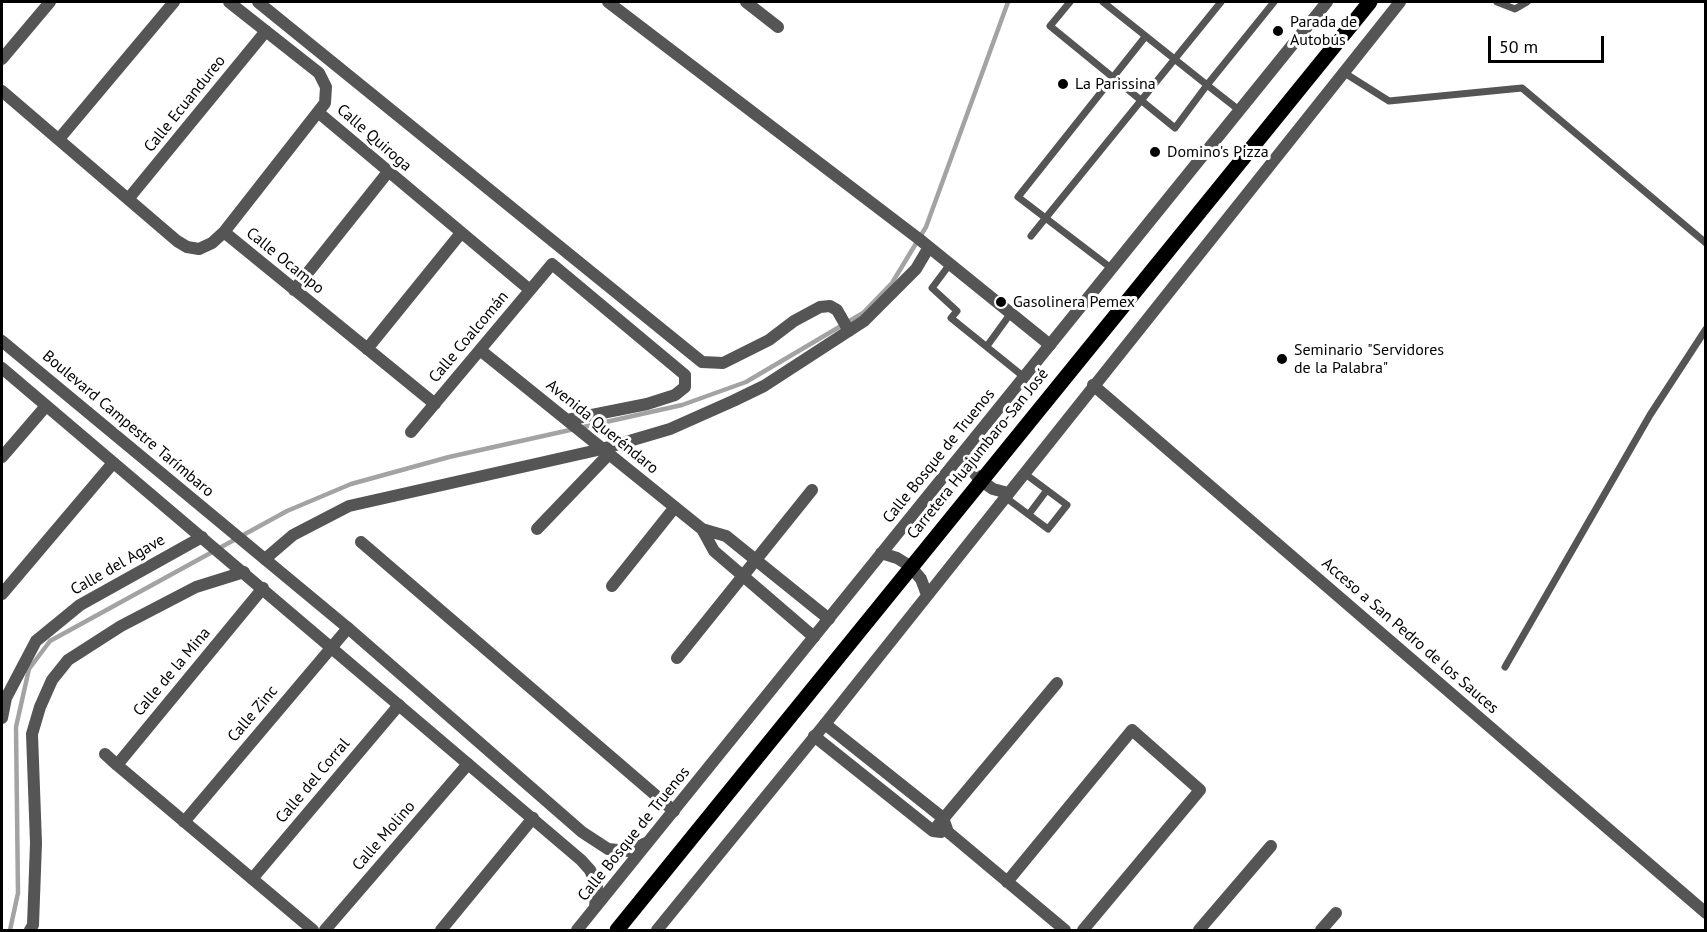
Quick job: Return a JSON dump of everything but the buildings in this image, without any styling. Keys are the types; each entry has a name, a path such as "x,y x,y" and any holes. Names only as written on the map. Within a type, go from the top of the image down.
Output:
{"main road":[{"name":"Carretera Huajumbaro-San José","path":"617,930 910,566 1370,2"}],"street":[{"path":"4,52 50,2"},
{"path":"59,139 174,2"},
{"name":"Calle Quiroga","path":"229,2 319,73 327,87 325,103 319,113 530,290"},
{"path":"258,2 702,362 723,363 769,340 794,321 820,308 830,306 837,310 848,329"},
{"path":"608,2 924,243 1050,345"},
{"path":"746,2 778,27"},
{"name":"Calle Bosque de Truenos","path":"577,930 1327,2"},
{"path":"657,930 825,724 1093,385 1401,2"},
{"name":"Calle Ecuandureo","path":"129,198 266,31"},
{"name":"Calle Ocampo","path":"2,91 177,241 187,247 199,249 212,243 224,232 435,404"},
{"path":"224,232 319,113"},
{"path":"294,290 388,172"},
{"path":"367,349 461,233"},
{"path":"265,559 293,536 349,506 602,448 670,429 733,402 764,386 848,329 864,321 916,269 924,243"},
{"name":"Calle Coalcomán","path":"411,432 552,264 686,375 685,387 675,395 571,423"},
{"name":"Boulevard Campestre Tarímbaro","path":"2,341 348,628 582,832 608,849 628,852 649,841"},
{"name":"Avenida Queréndaro","path":"480,350 702,529 714,551 814,637"},
{"path":"2,368 569,849 590,870 597,886 595,909"},
{"name":"Acceso a San Pedro de los Sauces","path":"1093,385 1706,913"},
{"path":"2,457 46,406"},
{"path":"537,529 602,448"},
{"path":"964,453 970,468 980,480 1007,495"},
{"path":"2,594 112,463"},
{"path":"677,658 812,490"},
{"path":"612,586 675,507"},
{"name":"Avenida Queréndaro","path":"702,529 726,536 829,619"},
{"name":"Calle del Agave","path":"2,718 6,698 36,641 80,604 202,537"},
{"path":"361,542 674,811"},
{"path":"881,553 897,558 910,566 921,579 927,595"},
{"path":"30,930 33,925 36,843 32,734 39,707 52,680 68,660 121,626 196,587 244,572"},
{"name":"Calle de la Mina","path":"117,765 263,588"},
{"name":"Calle Zinc","path":"184,822 348,628"},
{"path":"933,831 1057,683"},
{"name":"Calle del Corral","path":"252,879 399,705"},
{"path":"825,724 943,818 948,832 1065,930"},
{"path":"1007,882 1132,730 1200,790 1083,930"},
{"path":"814,736 933,831 948,832"},
{"path":"105,754 313,930"},
{"name":"Calle Molino","path":"325,930 468,764"},
{"path":"441,930 533,818"},
{"path":"569,849 582,832"},
{"path":"1199,930 1270,846"},
{"path":"1321,930 1336,913"}],"lane":[{"path":"1070,2 1050,26 1175,128 1274,2"},
{"path":"1103,2 1239,110"},
{"path":"1031,236 1221,2"},
{"path":"1497,2 1515,9 1527,2"},
{"path":"1111,268 1018,197 1145,37"},
{"path":"1343,72 1389,101 1522,88 1706,243"},
{"path":"950,264 932,288 957,311 951,318 1024,377"},
{"path":"987,346 1011,313"},
{"path":"1504,667 1650,416 1706,329"},
{"path":"1007,495 1048,529 1066,505 1024,473"},
{"path":"1029,514 1047,490"}],"waterway":[{"path":"10,930 18,893 16,727 29,669 50,641 287,511 351,484 449,457 682,405 746,382 863,313 892,283 926,227 1008,2"}],"place":[{"name":"Parada de Autobús","path":"1278,31"},
{"name":"La Parissina","path":"1063,84"},
{"name":"Domino's Pizza","path":"1155,152"},
{"name":"Gasolinera Pemex","path":"1001,302"},
{"name":"Seminario \"Servidores de la Palabra\"","path":"1282,359"}]}
